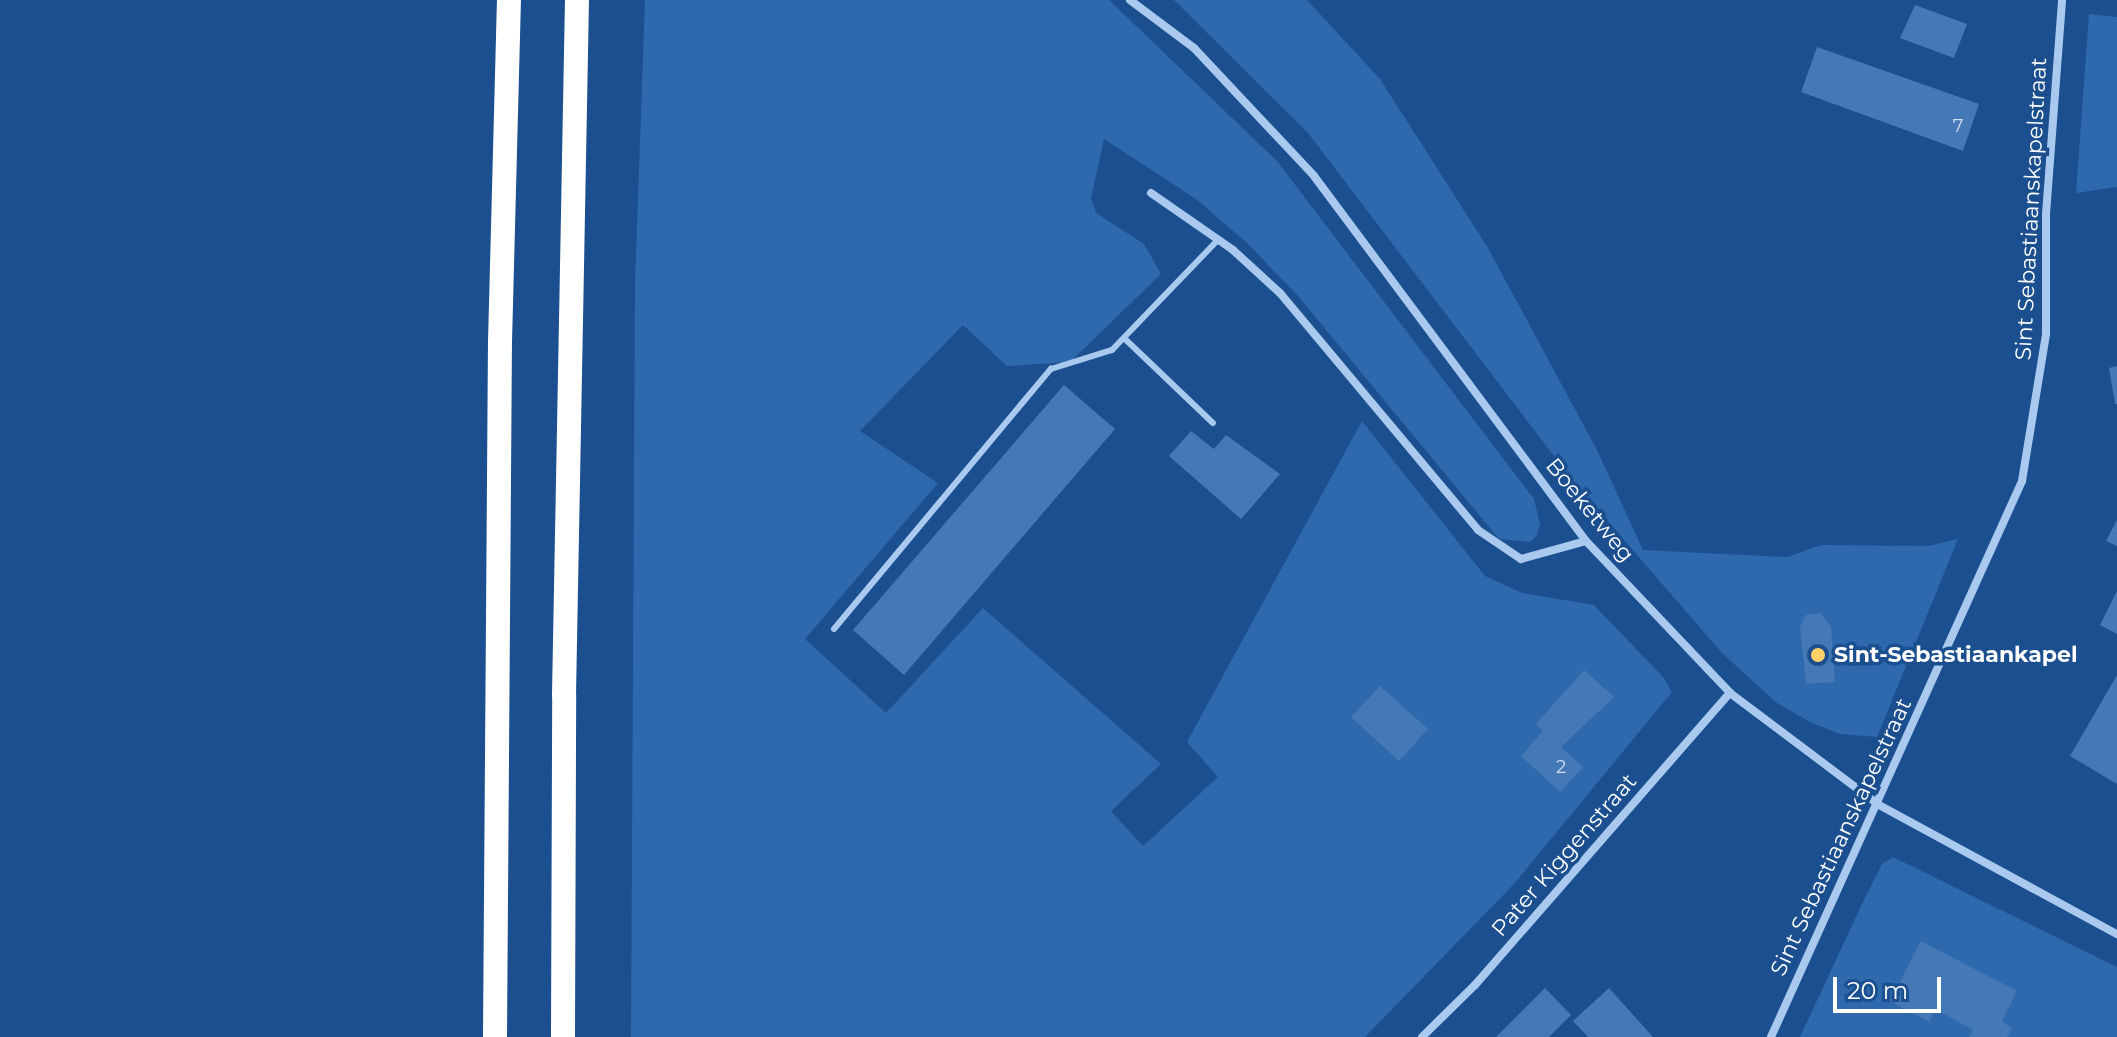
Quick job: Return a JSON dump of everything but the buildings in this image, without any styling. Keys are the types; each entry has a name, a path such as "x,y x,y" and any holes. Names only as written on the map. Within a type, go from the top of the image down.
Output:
{"highway":[{"path":"495,1037 500,342 509,0"},
{"path":"563,1037 564,647 577,0"}],"street":[{"name":"Boeketweg","path":"1130,0 1194,48 1314,176 1586,541 1730,693 1879,805 2117,934"},
{"name":"Sint Sebastiaanskapelstraat","path":"1771,1037 1879,805 2022,481 2046,334 2046,214 2062,0"},
{"path":"1151,193 1218,240 1280,293 1478,530 1521,559 1586,541"},
{"name":"Pater Kiggenstraat","path":"1422,1037 1475,985 1730,693"}],"lane":[{"path":"834,629 1051,369 1112,350 1218,240"},
{"path":"1124,338 1213,423"}],"shaded area":[{"path":"645,0 1109,0 1277,161 1534,499 1540,524 1537,535 1530,542 1499,539 1298,296 1247,243 1196,199 1104,139 1091,198 1096,213 1144,244 1161,274 1070,362 1007,366 963,325 860,431 938,483 805,639 886,713 983,608 1161,764 1111,811 1143,846 1218,777 1187,742 1362,421 1485,576 1522,593 1594,605 1664,678 1672,692 1514,884 1365,1037 631,1037 635,282"},
{"path":"1174,0 1307,0 1380,79 1488,248 1597,450 1643,550 1787,557 1821,545 1928,546 1958,539 1877,737 1840,734 1812,723 1777,703 1722,653 1573,481 1308,133"},
{"path":"2089,14 2117,17 2117,187 2076,193"},
{"path":"1893,857 2117,967 2117,1037 1800,1037 1882,864"}],"place":[{"name":"Sint-Sebastiaankapel","path":"1818,655"}]}
